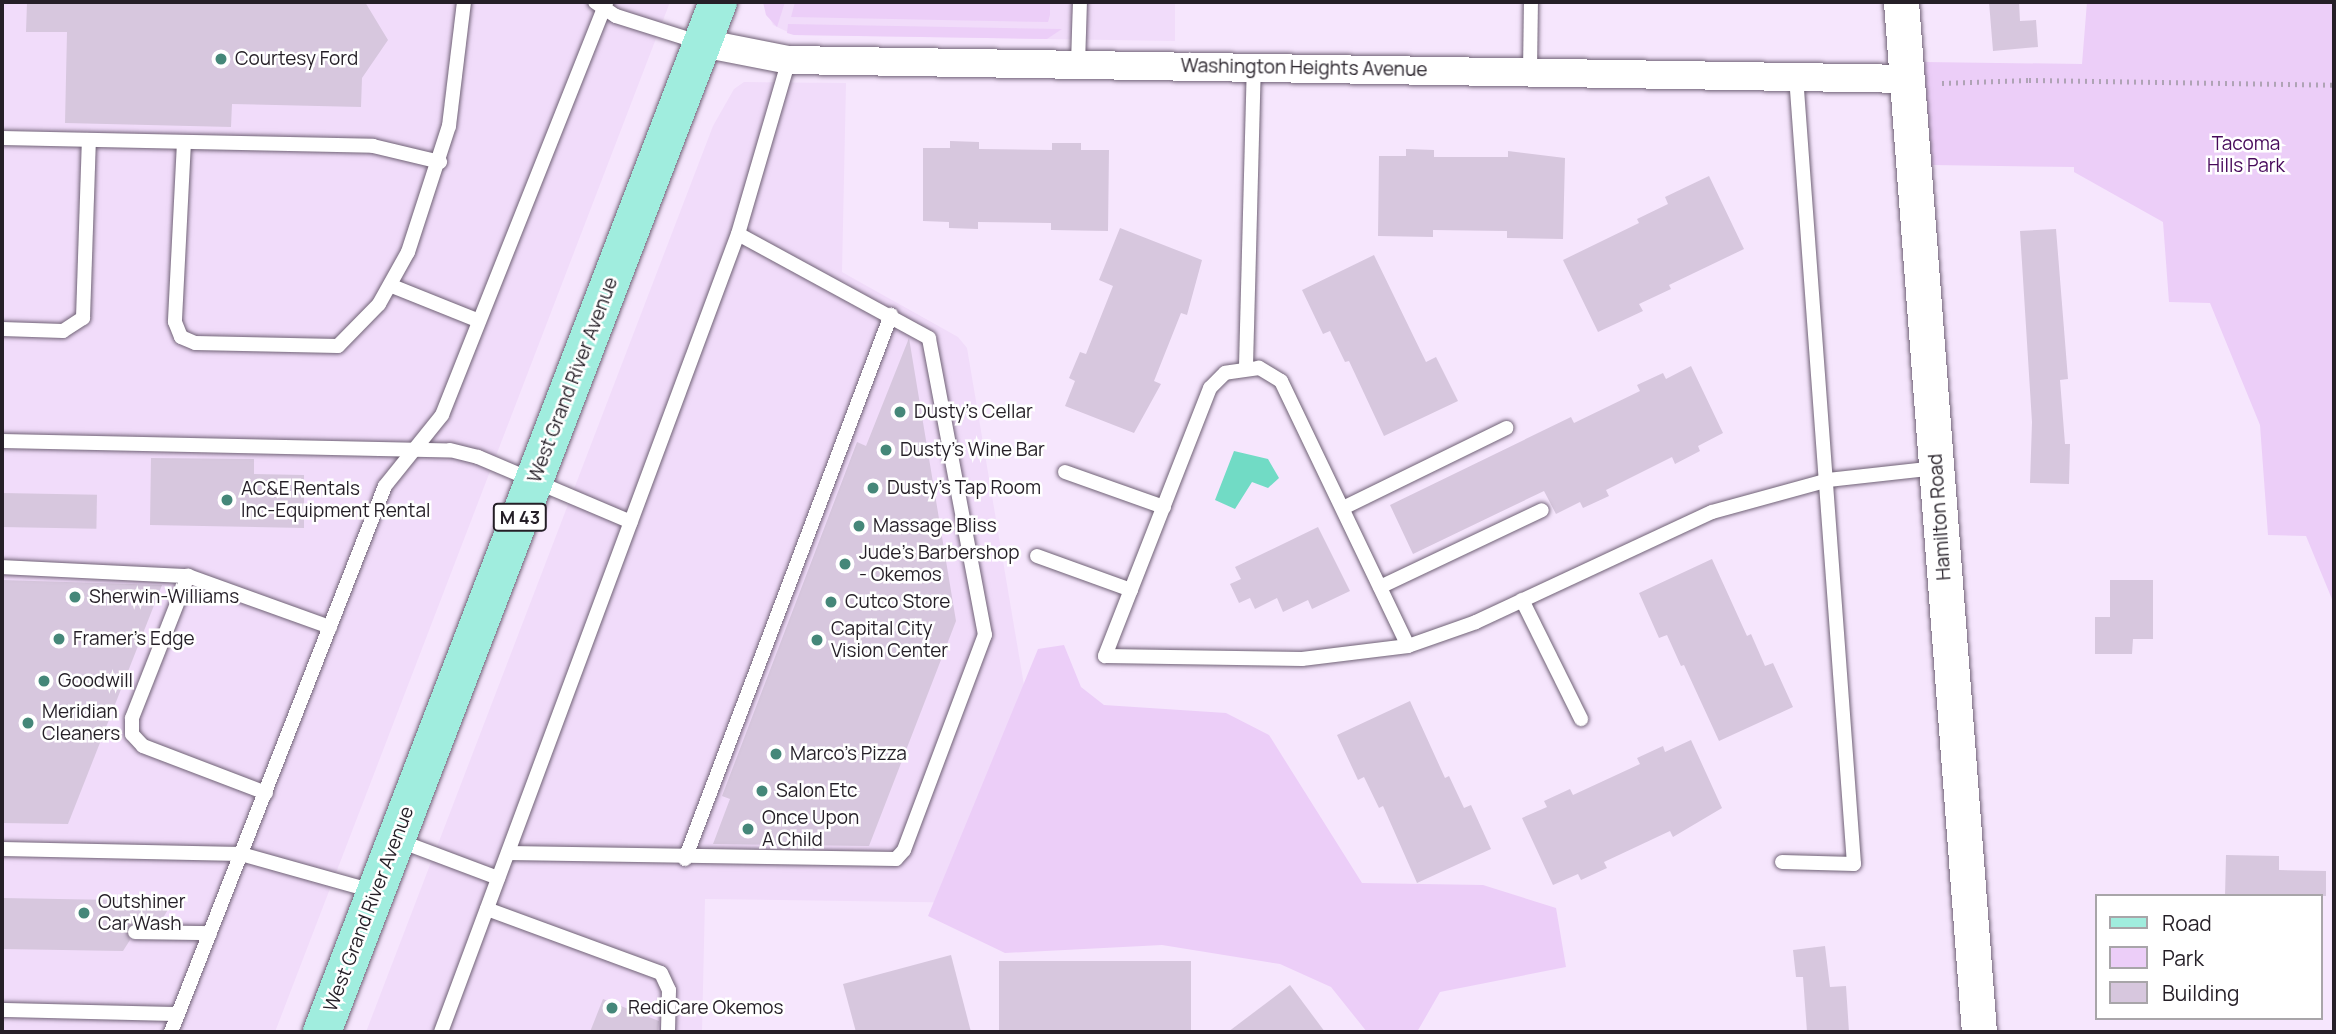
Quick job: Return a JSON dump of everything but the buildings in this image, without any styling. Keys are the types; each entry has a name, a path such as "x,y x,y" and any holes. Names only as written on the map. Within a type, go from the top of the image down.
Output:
{"main road":[{"name":"West Grand River Avenue","path":"321,1032 718,2"}],"street":[{"name":"Hamilton Road","path":"1901,2 1979,1032"},
{"name":"Washington Heights Avenue","path":"702,43 789,60 1907,79"}],"lane":[{"path":"184,142 175,321 187,342 333,349 392,286 440,162 456,89 464,2"},
{"path":"1079,64 1080,2"},
{"path":"1530,71 1531,2"},
{"path":"171,1032 385,486 419,448 442,415 601,4 702,43"},
{"path":"441,1032 738,234 789,60"},
{"path":"1246,366 1254,67"},
{"path":"1782,863 1854,864 1828,480 1796,76"},
{"path":"2,138 373,146 440,162"},
{"path":"2,329 63,331 83,318 89,140"},
{"path":"508,853 884,862 896,859 904,850 986,627 933,348 926,335 738,234"},
{"path":"392,286 477,320"},
{"path":"685,859 891,315"},
{"path":"1408,646 1281,382 1271,373 1246,366 1225,373 1210,388 1105,656 1302,659 1408,646 1522,600 1712,512 1828,480 1936,468"},
{"path":"1343,508 1506,429"},
{"path":"2,441 362,452 419,448 471,455 631,522"},
{"path":"1065,472 1164,507"},
{"path":"1380,587 1542,510"},
{"path":"1037,556 1131,590"},
{"path":"2,567 188,576 330,627"},
{"path":"188,576 132,718 132,734 143,746 266,793"},
{"path":"1522,600 1581,719"},
{"path":"396,839 498,878"},
{"path":"2,849 241,854 376,892"},
{"path":"487,909 661,972 669,990 668,1032"},
{"path":"135,932 210,933"},
{"path":"2,1010 178,1014"}],"path":[{"path":"1942,83 2029,80 2333,85"}],"shaded area":[{"path":"2,2 670,2 275,1032 2,1032"},
{"path":"763,2 1175,2 1175,41 794,35 773,25"},
{"path":"744,82 846,83 842,272 958,337 967,348 1061,904 705,899 702,1032 366,1032 713,126 734,89"},
{"path":"1234,451 1268,459 1279,478 1268,488 1252,482 1235,509 1215,500"}],"green space":[{"path":"763,2 785,2 777,27 766,15"},
{"path":"795,2 1050,2 1050,15 1048,22 791,17"},
{"name":"Tacoma Hills Park","path":"2087,2 2334,2 2334,604 2306,536 2268,535 2260,425 2210,303 2169,302 2163,222 2074,172 2074,167 1932,165 1924,62 2082,64"},
{"path":"788,24 1062,29 1047,39 794,35 787,33"},
{"path":"1064,645 1081,687 1104,705 1226,713 1269,735 1362,883 1483,885 1556,908 1566,967 1440,992 1417,1032 1367,1032 1331,987 1280,964 1162,945 1005,953 928,916 1038,649"}],"place":[{"name":"Courtesy Ford","path":"221,59"},
{"name":"Dusty's Cellar","path":"900,412"},
{"name":"Dusty's Wine Bar","path":"886,450"},
{"name":"Dusty's Tap Room","path":"873,488"},
{"name":"AC&E Rentals Inc-Equipment Rental","path":"227,500"},
{"name":"Massage Bliss","path":"859,526"},
{"name":"Jude's Barbershop - Okemos","path":"845,564"},
{"name":"Sherwin-Williams","path":"75,597"},
{"name":"Cutco Store","path":"831,602"},
{"name":"Framer's Edge","path":"59,639"},
{"name":"Capital City Vision Center","path":"817,640"},
{"name":"Goodwill","path":"44,681"},
{"name":"Meridian Cleaners","path":"28,723"},
{"name":"Marco's Pizza","path":"776,754"},
{"name":"Salon Etc","path":"762,791"},
{"name":"Once Upon A Child","path":"748,829"},
{"name":"Outshiner Car Wash","path":"84,913"},
{"name":"RediCare Okemos","path":"612,1008"}]}
